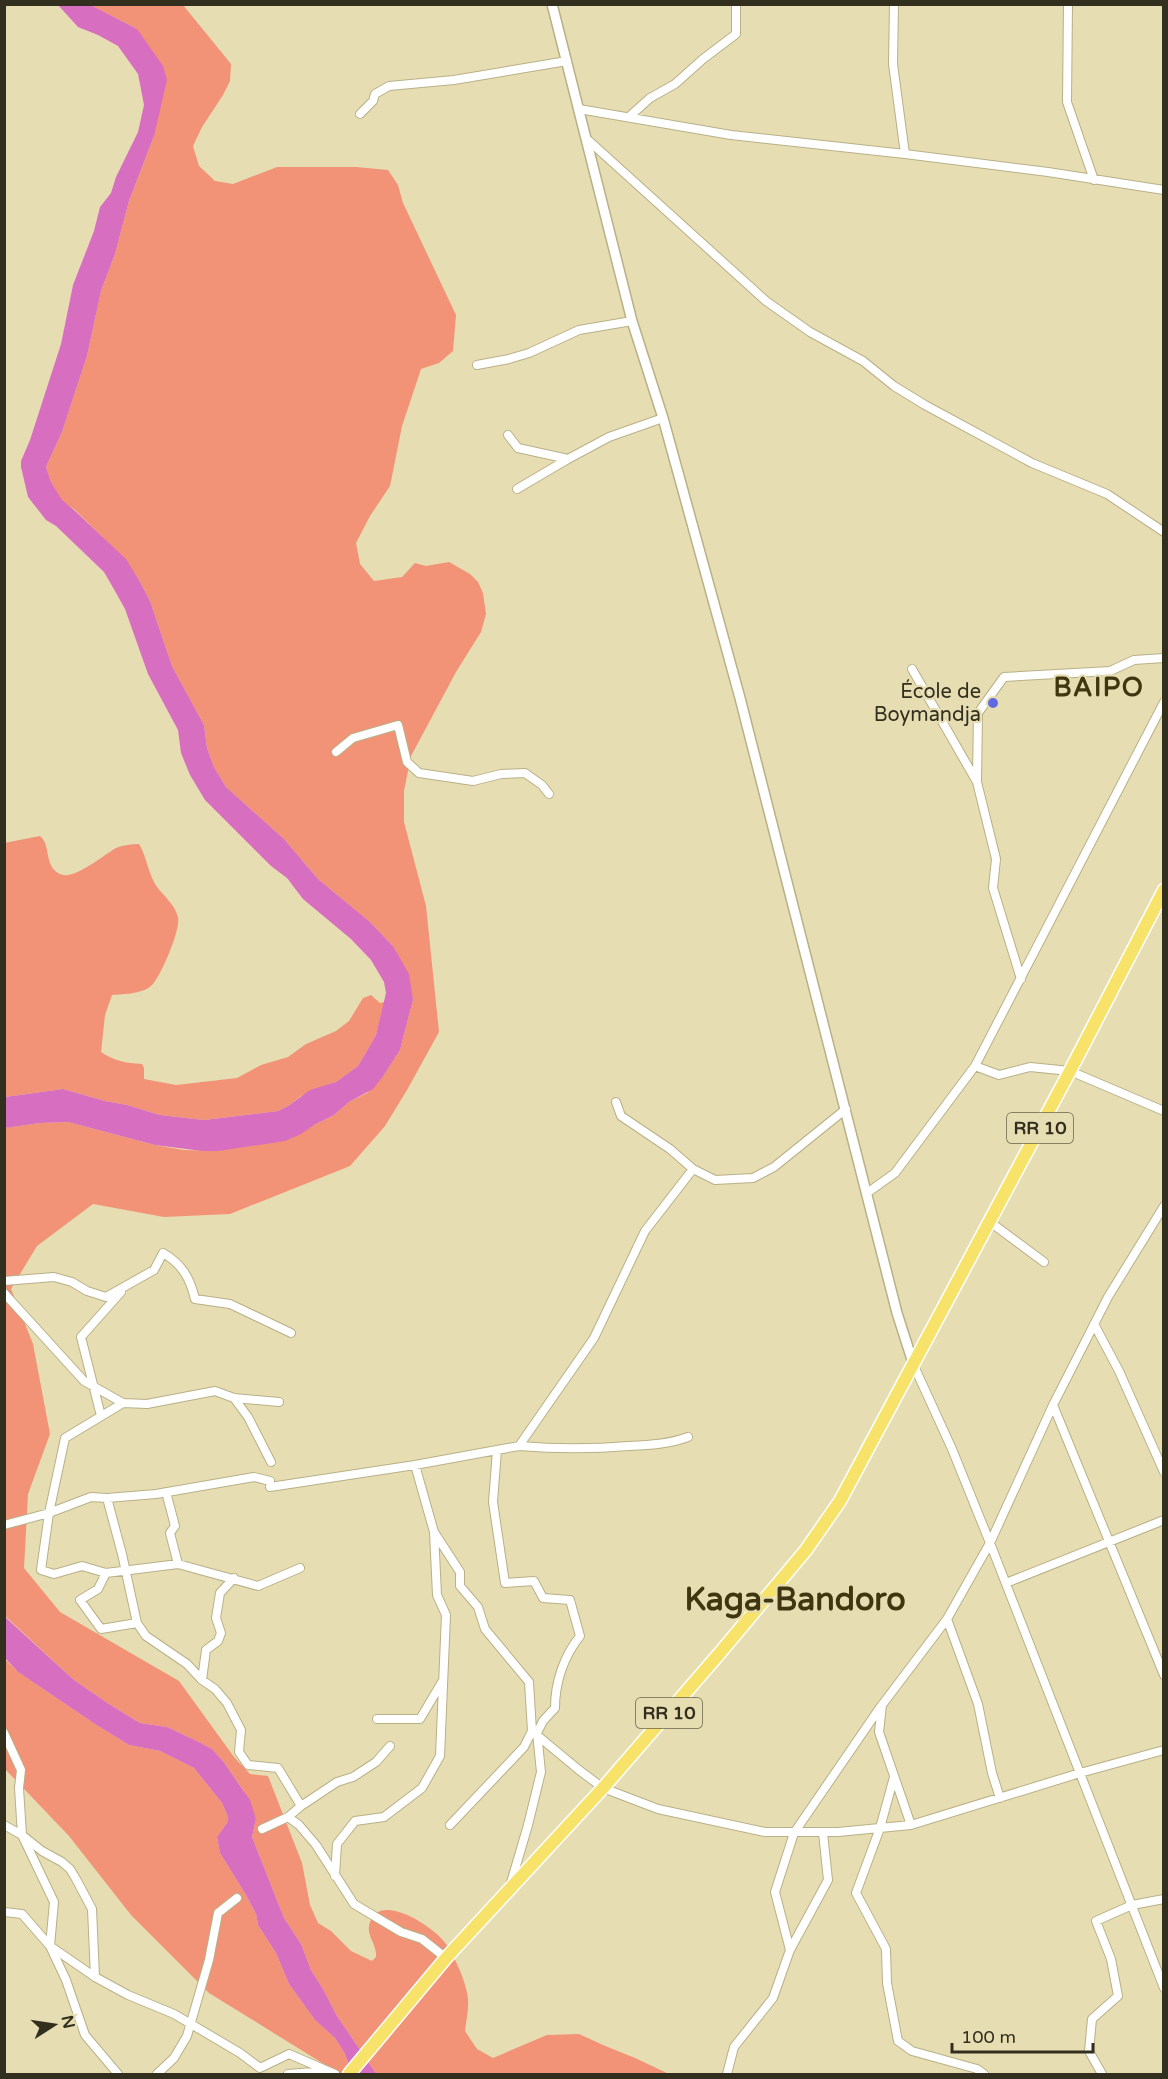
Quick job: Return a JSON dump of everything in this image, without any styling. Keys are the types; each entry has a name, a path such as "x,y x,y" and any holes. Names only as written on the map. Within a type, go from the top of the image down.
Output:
{"main road":[{"name":"RR 10","path":"349,2074 446,1958 603,1788 719,1654 806,1550 840,1502 1164,890"}],"street":[{"path":"552,4 632,321 663,418 740,698 897,1313 914,1366 952,1449 990,1543 1164,1988"},
{"path":"630,116 650,98 675,84 736,34 735,4"},
{"path":"894,4 892,64 905,153"},
{"path":"1068,4 1067,102 1094,180"},
{"path":"360,114 373,101 375,94 389,86 454,80 567,61"},
{"path":"579,109 731,135 905,153 1164,190"},
{"path":"588,140 766,301 810,332 863,361 894,386 925,405 1032,463 1107,494 1164,532"},
{"path":"477,365 509,360 579,330 632,321"},
{"path":"517,489 609,437 663,418"},
{"path":"508,435 518,448 568,459"},
{"path":"1021,979 993,888 996,859 977,782 978,713 1004,677 1110,671 1134,660 1164,658"},
{"path":"912,669 977,782"},
{"path":"867,1193 895,1173 975,1066 1164,702"},
{"path":"336,752 353,738 398,725 407,762 419,773 473,781 501,774 525,773 542,785 549,794"},
{"path":"975,1066 999,1075 1030,1067 1070,1071 1164,1112"},
{"path":"616,1102 621,1116 670,1149 693,1169 715,1180 753,1178 774,1167 846,1109"},
{"path":"519,1446 594,1338 645,1231 693,1169"},
{"path":"790,1950 775,1892 794,1833 882,1705 947,1619 990,1543 1053,1405 1108,1297 1164,1206"},
{"path":"990,1222 1044,1262"},
{"path":"4,1281 54,1277 106,1297 154,1270 163,1254 174,1259 182,1268 192,1283 195,1299 230,1304 291,1333"},
{"path":"101,1416 81,1337 125,1287"},
{"path":"4,1293 84,1381 123,1403 147,1404 215,1391 234,1398 279,1402"},
{"path":"1094,1324 1119,1371 1164,1472"},
{"path":"234,1398 248,1417 271,1462"},
{"path":"123,1403 64,1438 41,1570 54,1574 82,1566 106,1573 178,1564 258,1586 300,1568"},
{"path":"1053,1405 1164,1675"},
{"path":"4,1526 49,1514 91,1497 107,1498 166,1492 254,1478 270,1484 415,1466 519,1446 587,1449 671,1443 688,1437"},
{"path":"450,1825 524,1747 555,1708 555,1690 569,1650 580,1636 570,1600 543,1598 534,1581 505,1583 493,1502 497,1450"},
{"path":"335,1876 338,1844 355,1821 384,1817 422,1788 440,1756 446,1616 437,1595 434,1532 415,1466"},
{"path":"166,1492 175,1526 170,1533 178,1564"},
{"path":"107,1498 137,1623 146,1636 187,1664 202,1680 215,1689 227,1703 241,1730 239,1752 248,1765 278,1768 301,1806"},
{"path":"1005,1583 1164,1520"},
{"path":"434,1532 460,1572 460,1586 478,1607 485,1629 529,1682 541,1772 510,1887"},
{"path":"106,1573 98,1589 80,1600 101,1629 137,1623"},
{"path":"202,1680 206,1650 218,1641 221,1633 216,1618 220,1593 234,1578"},
{"path":"947,1619 978,1704 992,1773 1000,1798"},
{"path":"377,1719 420,1719 443,1679"},
{"path":"882,1705 879,1732 911,1826"},
{"path":"534,1732 603,1788 658,1809 765,1832 794,1833 911,1826 1080,1773 1164,1750"},
{"path":"4,1733 21,1770 19,1788 22,1835 54,1902 50,1946 66,1980 85,2035 118,2074"},
{"path":"262,1829 288,1818 301,1806 337,1782 354,1777 376,1762 390,1746"},
{"path":"894,1777 880,1828 856,1893 886,1949 887,1983 898,2041 912,2051 977,2069 984,2074"},
{"path":"288,1818 299,1825 316,1845 354,1904 401,1932 422,1939 446,1958"},
{"path":"4,1825 70,1869 82,1889 92,1910 95,1977"},
{"path":"727,2074 734,2048 773,1998 790,1950 828,1880 823,1833"},
{"path":"157,2074 174,2058 187,2036 209,1960 218,1913 237,1898"},
{"path":"1102,2074 1089,2051 1092,2019 1118,1996 1111,1959 1096,1921 1132,1905 1164,1899"},
{"path":"4,1912 22,1914 50,1946 95,1977 128,1995 174,2014 240,2053 258,2071 289,2054 331,2073"},
{"path":"288,2074 331,2073"}],"shaded area":[{"path":"58,5 91,5 137,29 163,66 167,80 154,136 129,201 115,254 101,291 87,356 62,432 46,467 51,482 62,500 126,559 139,580 150,601 172,666 204,725 207,748 214,767 226,787 284,839 318,879 370,922 393,946 409,974 413,1000 400,1050 384,1075 373,1089 349,1102 334,1115 285,1141 218,1151 202,1151 155,1145 68,1122 5,1128 5,1097 63,1089 160,1115 204,1120 278,1111 310,1090 336,1082 358,1066 376,1035 386,993 384,982 371,960 351,939 303,899 287,878 271,866 205,800 190,775 181,753 178,730 148,674 125,609 104,572 56,526 46,520 28,497 21,461 61,344 73,285 94,231 100,207 111,193 116,177 138,132 144,105 138,74 118,46 78,27"},
{"path":"91,5 183,5 231,64 230,81 193,146 199,166 215,181 233,184 277,167 356,167 388,170 398,185 403,203 456,315 453,351 439,363 421,369 402,426 390,486 370,516 356,543 360,564 374,581 402,577 415,563 426,566 449,562 470,574 478,582 483,593 486,614 481,632 456,672 411,756 404,791 404,822 426,906 439,1032 385,1126 350,1166 230,1214 164,1217 93,1204 37,1246 11,1289 33,1344 50,1434 28,1494 24,1568 60,1612 179,1681 234,1757 250,1774 268,1776 302,1863 310,1905 318,1923 331,1931 351,1951 372,1961 376,1953 369,1926 374,1915 382,1910 406,1914 440,1937 453,1956 467,1993 465,2031 477,2049 493,2058 547,2035 579,2034 669,2074 379,2074 375,2072 337,2016 311,1970 301,1944 284,1918 252,1837 256,1819 244,1791 223,1761 212,1749 197,1741 167,1727 140,1723 109,1704 74,1680 5,1616 4,1128 68,1122 155,1145 184,1150 218,1151 314,1125 367,1093 384,1075 400,1050 413,1000 393,946 370,922 318,879 284,839 226,787 214,767 207,748 204,725 172,666 150,601 139,580 125,559 74,509 62,501 51,482 46,467 62,432 87,356 101,291 115,254 129,201 154,136 137,29"},
{"path":"40,836 45,844 51,865 58,873 64,875 87,867 116,848 139,844 154,882 177,913 178,923 170,952 156,980 148,988 139,992 112,995 105,1015 101,1052 120,1061 142,1064 144,1079 176,1085 237,1078 261,1065 288,1057 306,1044 336,1031 349,1021 363,998 371,995 380,1003 385,1002 376,1035 358,1066 336,1082 301,1096 278,1111 204,1120 160,1115 63,1089 5,1097 4,843"},
{"path":"4,1616 74,1680 109,1704 140,1723 167,1727 197,1741 212,1749 223,1761 250,1800 256,1819 252,1837 284,1918 301,1944 311,1970 337,2016 375,2072 379,2074 353,2074 335,2038 315,2020 289,1984 276,1953 258,1925 256,1914 246,1895 220,1853 217,1837 227,1823 228,1817 222,1803 194,1768 160,1751 129,1745 18,1672 5,1658"},
{"path":"4,1658 18,1672 129,1745 160,1751 194,1768 222,1803 228,1817 227,1823 217,1837 220,1853 246,1895 256,1914 258,1925 276,1953 289,1984 315,2020 335,2038 353,2074 340,2074 209,1993 131,1915 69,1836 5,1769"}],"place":[{"name":"École de Boymandja","path":"993,703"}],"district":[{"name":"BAIPO","path":"1099,687"},
{"name":"Kaga-Bandoro","path":"795,1600"}]}
